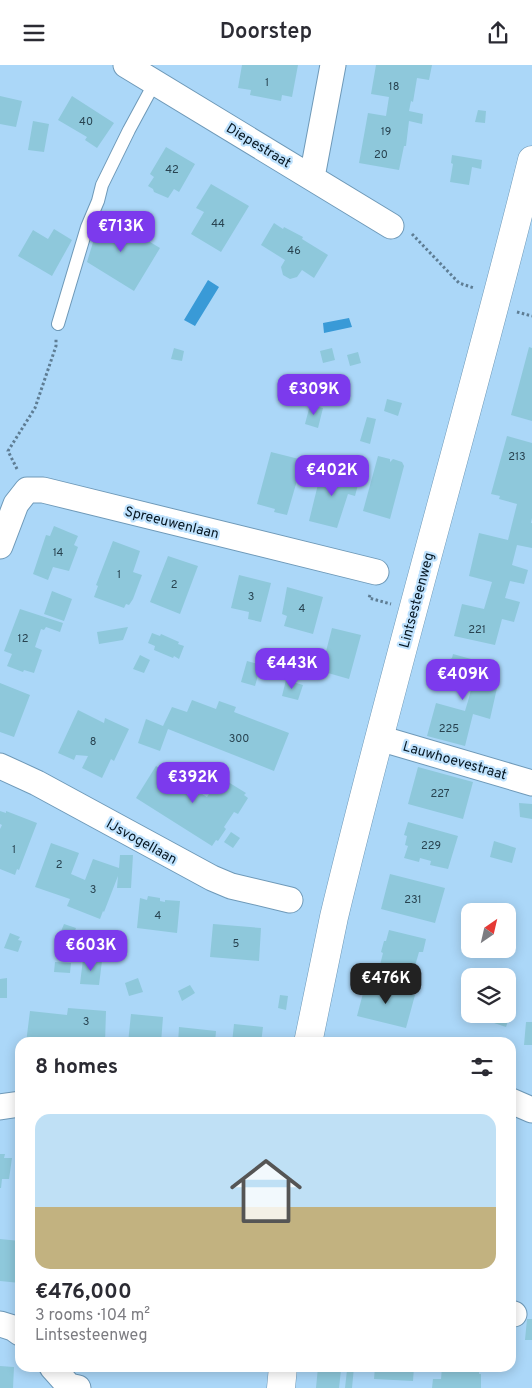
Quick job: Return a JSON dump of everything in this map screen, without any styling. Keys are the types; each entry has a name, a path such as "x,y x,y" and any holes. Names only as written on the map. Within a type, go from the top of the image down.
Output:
{"street":[{"name":"Diepestraat","path":"126,65 391,226"},
{"path":"312,177 333,65"},
{"name":"Lintsesteenweg","path":"309,1037 334,919 379,738 498,297 532,160"},
{"path":"0,546 16,504 27,490"},
{"name":"Spreeuwenlaan","path":"27,490 43,490 376,572"},
{"name":"Lauwhoevestraat","path":"379,738 532,783"},
{"name":"IJsvogellaan","path":"0,766 36,783 212,879 231,886 290,900"},
{"path":"516,1103 532,1110"},
{"path":"0,1107 15,1105"},
{"path":"0,1324 15,1329"},
{"path":"57,1372 70,1385 78,1388"},
{"path":"281,1388 283,1372"}],"lane":[{"path":"58,324 87,227 98,201 102,185 128,130 155,83"}],"path":[{"path":"391,226 414,235 459,283 498,297"},
{"path":"27,490 8,451 35,407 56,346 58,324"},
{"path":"376,572 369,598 413,611"}],"water":[{"path":"208,280 219,287 195,326 184,320"},
{"path":"349,318 352,327 324,333 323,323"}],"building":[{"path":"242,65 298,65 292,97 282,95 281,101 250,95 251,90 238,88"},
{"path":"376,65 432,65 429,80 417,78 413,102 411,101 409,111 423,114 422,124 409,121 406,146 404,146 399,170 359,163 368,113 386,116 389,97 371,94"},
{"path":"0,96 22,101 16,127 0,124"},
{"path":"72,96 114,123 97,148 85,140 87,137 58,120"},
{"path":"478,110 486,111 485,123 475,122"},
{"path":"33,121 49,124 44,152 28,150"},
{"path":"166,147 195,164 179,192 174,189 168,198 154,192 148,186 154,177 150,174"},
{"path":"452,155 482,160 481,169 472,167 469,185 450,182 453,164 451,163"},
{"path":"211,184 249,206 221,252 191,234 204,212 196,208"},
{"path":"102,213 160,248 134,291 87,262"},
{"path":"274,223 303,237 302,239 328,255 314,278 302,270 297,277 290,279 283,275 281,267 285,260 261,245"},
{"path":"54,229 72,240 52,276 18,256 33,230 48,239"},
{"path":"529,347 532,348 532,421 511,415"},
{"path":"174,348 184,351 182,361 171,359"},
{"path":"332,348 335,360 323,363 320,351"},
{"path":"358,352 361,363 350,366 347,355"},
{"path":"387,399 402,403 398,416 384,411"},
{"path":"310,405 323,408 318,428 305,424"},
{"path":"367,417 376,419 370,444 360,441"},
{"path":"507,436 532,443 532,548 517,545 512,565 528,570 524,584 510,581 505,598 520,602 514,622 502,619 495,645 454,636 462,604 484,609 492,582 469,576 479,533 508,540 517,504 499,499 500,496 491,494"},
{"path":"271,452 303,460 287,515 274,512 275,509 257,504"},
{"path":"378,456 390,459 390,462 393,459 402,462 404,466 390,519 363,511"},
{"path":"322,468 360,477 355,496 348,494 337,528 309,521"},
{"path":"54,526 78,536 74,545 78,547 69,571 53,567 48,580 33,574 46,535 50,536"},
{"path":"113,541 140,551 133,572 142,575 133,599 124,608 94,597 98,586 96,585"},
{"path":"168,556 198,566 180,614 150,602"},
{"path":"239,575 271,583 261,622 248,619 249,612 231,608"},
{"path":"287,587 323,597 313,634 284,626 287,616 282,614"},
{"path":"52,591 72,599 64,621 44,614"},
{"path":"20,609 63,623 60,632 46,627 44,630 41,629 35,647 42,650 34,673 24,670 23,672 7,666 12,654 4,651"},
{"path":"128,627 123,640 99,644 97,632"},
{"path":"332,628 361,635 349,679 321,671"},
{"path":"152,633 160,636 161,634 184,646 179,659 154,650 155,646 148,643"},
{"path":"453,654 471,659 470,662 488,667 485,678 493,681 497,688 490,719 473,714 465,746 427,736 436,703 465,711 471,690 445,684 449,670 446,667 447,661 452,658"},
{"path":"140,655 150,660 144,673 133,669"},
{"path":"247,661 261,665 255,686 241,682"},
{"path":"286,680 303,685 298,700 282,696"},
{"path":"0,683 30,695 14,737 0,732"},
{"path":"192,700 216,709 219,701 236,707 234,712 289,733 274,771 168,729 160,751 138,743 146,719 163,726 172,707 187,712"},
{"path":"78,710 104,723 105,718 129,729 114,761 111,759 102,778 82,768 88,756 76,755 74,760 58,753"},
{"path":"156,766 207,797 220,777 246,793 244,795 248,798 238,814 234,812 224,827 226,829 212,846 136,798"},
{"path":"418,767 473,782 463,819 408,804"},
{"path":"519,803 532,804 532,819 520,817"},
{"path":"0,811 6,813 6,811 37,823 19,870 17,869 15,875 0,869 0,829 2,825 0,824"},
{"path":"408,822 458,836 448,869 430,865 431,861 420,858 419,862 404,858 408,846 405,845 407,836 404,835"},
{"path":"231,832 240,838 233,848 224,842"},
{"path":"494,841 516,848 512,863 490,857"},
{"path":"51,843 79,853 71,874 85,880 93,859 119,868 120,855 133,855 131,888 117,888 118,876 100,919 67,906 70,899 35,887"},
{"path":"390,874 445,888 435,923 381,909"},
{"path":"148,896 160,898 160,901 165,902 165,900 180,901 177,933 137,928 140,898 147,900"},
{"path":"64,924 76,928 68,951 55,946"},
{"path":"213,924 261,928 259,961 210,957"},
{"path":"389,930 426,939 423,952 419,952 413,973 380,965 383,953 381,952"},
{"path":"10,933 20,937 18,940 22,941 18,952 4,948"},
{"path":"83,959 102,961 99,985 80,984"},
{"path":"55,962 71,963 70,973 54,972"},
{"path":"7,978 7,998 0,998 0,979"},
{"path":"138,978 143,992 129,996 125,983"},
{"path":"366,982 415,995 406,1028 357,1016"},
{"path":"190,985 195,993 182,1001 178,991"},
{"path":"280,995 288,996 286,1010 278,1008"},
{"path":"68,1008 106,1011 105,1037 27,1037 30,1011 67,1015"},
{"path":"131,1014 163,1017 161,1037 129,1037"},
{"path":"526,1022 532,1022 532,1045 524,1045"},
{"path":"494,1023 507,1023 506,1027"},
{"path":"234,1024 263,1027 262,1037 233,1037"},
{"path":"179,1027 216,1031 216,1037 178,1037"},
{"path":"0,1154 5,1154 4,1158 12,1158 9,1179 2,1179 1,1188 0,1188"},
{"path":"0,1239 15,1240 15,1282 0,1281"},
{"path":"527,1319 532,1319 532,1340 525,1340"},
{"path":"0,1366 14,1367 13,1388 0,1388"},
{"path":"318,1372 341,1372 339,1388 316,1388"},
{"path":"347,1372 354,1372 352,1388 345,1388"},
{"path":"375,1372 414,1372 413,1381 374,1379"},
{"path":"442,1372 479,1372 481,1374 481,1388 432,1388 433,1379 441,1379"}]}
